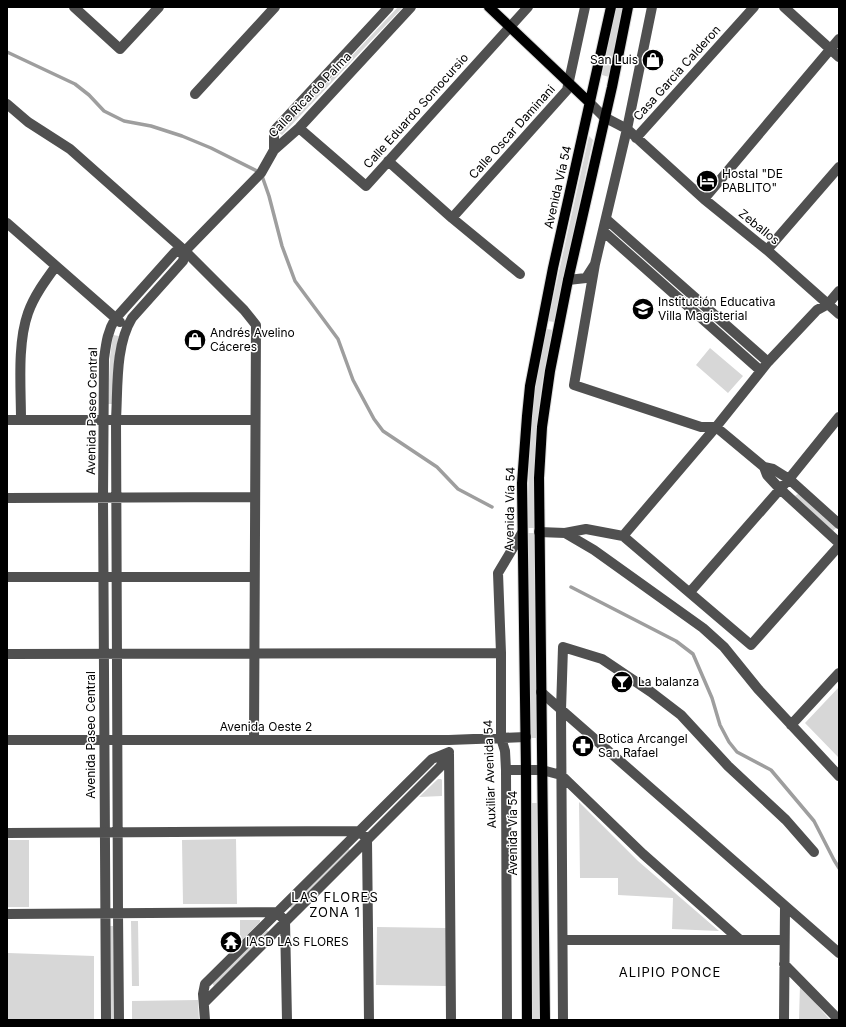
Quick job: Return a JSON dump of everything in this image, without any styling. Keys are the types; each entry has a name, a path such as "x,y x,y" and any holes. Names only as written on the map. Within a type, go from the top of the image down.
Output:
{"main road":[{"path":"489,7 569,81 590,103"},
{"name":"Avenida Vía 54","path":"527,1020 526,737 522,483 530,386 552,275 611,7"},
{"path":"545,1020 538,478 542,427 550,371 568,280 612,86 628,7"}],"street":[{"path":"74,7 120,49 159,7"},
{"path":"195,94 275,7"},
{"name":"Calle Ricardo Palma","path":"274,150 274,131 389,7"},
{"name":"Calle Ricardo Palma","path":"274,150 300,128 411,7"},
{"name":"Calle Eduardo Somocursio","path":"300,128 366,186 528,7"},
{"name":"Calle Oscar Daminani","path":"452,218 567,90 585,7"},
{"path":"652,7 627,129 620,153 595,264 574,385 701,427 716,427 764,466 774,469 789,479 839,524"},
{"name":"Casa Garcia Calderon","path":"636,138 754,7"},
{"path":"784,7 839,57"},
{"path":"704,199 839,39"},
{"name":"Zeballos","path":"590,103 604,117 627,129 704,199 767,250 839,314"},
{"path":"7,104 28,122 70,149 185,251 244,310 256,325 254,740"},
{"path":"185,251 262,173 274,150"},
{"path":"388,161 452,218 520,274"},
{"path":"767,250 839,167"},
{"path":"606,219 768,362"},
{"path":"7,223 126,327"},
{"path":"603,231 760,371"},
{"name":"Avenida Paseo Central","path":"106,1020 104,914 104,359 107,339 111,326 116,319 175,252 185,251 183,261 132,318 126,327 121,348 118,376 116,419 119,1020"},
{"path":"568,280 586,278 595,264"},
{"path":"21,420 22,344 24,328 28,313 35,298 45,280 56,266"},
{"path":"623,536 716,427 760,371 817,310 828,304 839,291"},
{"path":"690,592 789,479 839,417"},
{"path":"7,420 255,420"},
{"path":"764,466 767,475 780,489 839,543"},
{"path":"7,498 255,497"},
{"path":"539,532 565,534 586,530 623,536 751,645 839,546"},
{"name":"Auxiliar Avenida 54","path":"507,1020 506,770 505,751 501,738 501,653 498,573 522,533"},
{"path":"565,534 594,550 703,628 724,647 758,689 839,776"},
{"path":"7,577 254,577"},
{"path":"562,1020 563,940 561,710 563,647 602,659 651,692 681,716 728,766 786,820 814,852"},
{"path":"7,654 501,653"},
{"path":"791,725 839,673"},
{"path":"541,692 839,953"},
{"name":"Avenida Oeste 2","path":"7,740 449,740 526,737"},
{"path":"449,740 451,1020"},
{"path":"205,1020 204,998 206,984 432,759 449,752"},
{"path":"204,998 285,922 440,767 449,752"},
{"path":"506,770 542,770 561,775 643,854 739,939"},
{"path":"7,833 360,831"},
{"path":"360,831 367,840 369,1020"},
{"path":"784,1020 785,906"},
{"path":"7,914 277,912"},
{"path":"277,912 285,922 287,1020"},
{"path":"563,940 784,940"},
{"path":"784,964 839,1020"}],"shaded area":[{"path":"398,7 403,7 282,135 279,133"},
{"path":"616,7 623,7 609,77 602,75"},
{"path":"589,136 593,140 554,322 548,321"},
{"path":"547,329 553,330 542,384 538,420 534,528 528,528 530,437 538,370"},
{"path":"113,335 119,336 115,358 112,404 108,404 110,357"},
{"path":"710,348 743,376 728,393 696,365"},
{"path":"799,493 837,527 833,531 795,496"},
{"path":"528,533 534,533 537,738 530,738"},
{"path":"839,687 839,758 805,723"},
{"path":"438,779 442,780 442,796 419,797"},
{"path":"579,802 638,861 719,931 672,929 673,898 618,895 618,878 580,878"},
{"path":"531,803 538,803 539,1020 532,1020"},
{"path":"236,839 237,904 183,904 182,840"},
{"path":"7,840 29,840 29,907 7,907"},
{"path":"348,848 351,851 292,909 289,906"},
{"path":"240,920 260,920 260,922 242,940 240,939"},
{"path":"131,921 138,921 139,986 132,986"},
{"path":"110,926 113,926 115,1020 111,1020"},
{"path":"377,927 446,928 446,986 376,985"},
{"path":"267,930 269,933 214,986 212,983"},
{"path":"8,953 94,956 94,1020 7,1020"},
{"path":"800,985 830,1020 799,1020"},
{"path":"198,1000 199,1020 132,1020 132,1001"}],"waterway":[{"path":"7,52 75,84 89,95 104,111 124,121 151,126 182,136 211,148 261,173 269,196 282,246 295,281 338,339 353,380 374,419 383,431 437,467 458,489 492,507"},
{"path":"571,587 676,641 693,654 712,698 720,725 729,742 737,752 771,770 814,821 839,868"}],"place":[{"name":"San Luis","path":"653,60"},
{"name":"Hostal \"DE PABLITO\"","path":"707,181"},
{"name":"Institución Educativa Villa Magisterial","path":"643,309"},
{"name":"Andrés Avelino Cáceres","path":"195,340"},
{"name":"La balanza","path":"622,682"},
{"name":"Botica Arcangel San Rafael","path":"583,746"},
{"name":"IASD LAS FLORES","path":"231,942"}],"district":[{"name":"LAS FLORES ZONA 1","path":"335,904"},
{"name":"ALIPIO PONCE","path":"670,972"}]}
